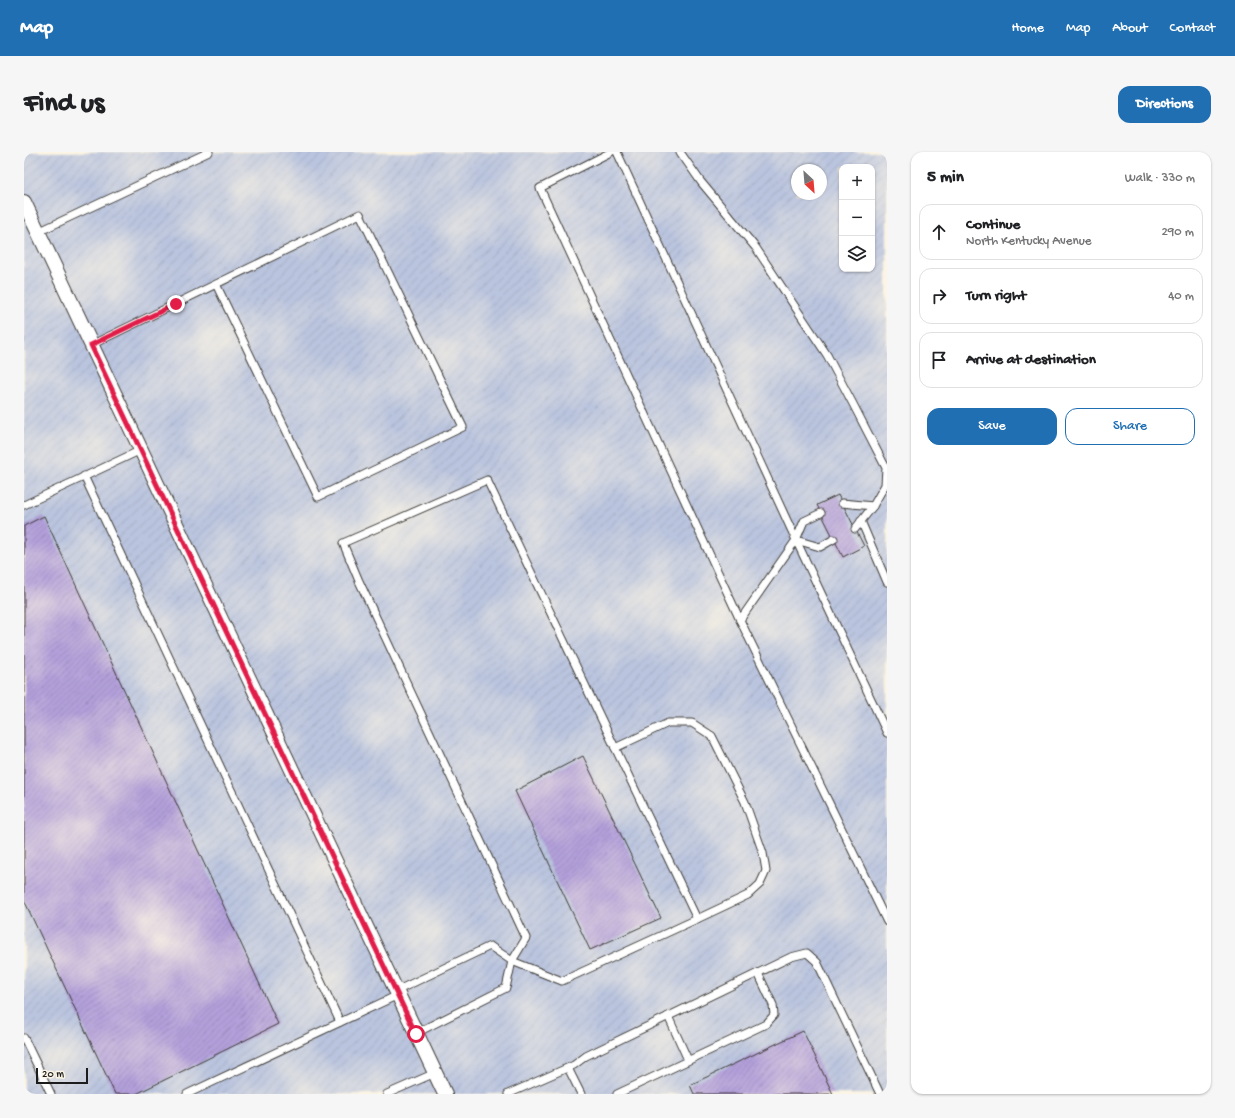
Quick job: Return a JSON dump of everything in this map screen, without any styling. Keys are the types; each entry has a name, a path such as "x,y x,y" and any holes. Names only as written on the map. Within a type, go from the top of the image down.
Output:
{"street":[{"path":"24,202 445,1094"}],"lane":[{"path":"38,232 209,152"},
{"path":"610,152 540,188 740,620 887,922"},
{"path":"617,152 887,733"},
{"path":"680,152 701,182 756,248 827,355 886,468 885,485 873,506 855,529"},
{"path":"91,345 216,284 360,214 463,427 318,497 216,284"},
{"path":"24,505 141,450"},
{"path":"84,476 340,1022"},
{"path":"416,1034 506,988 512,961 526,938 359,581 343,543 487,480 696,919"},
{"path":"842,503 873,506"},
{"path":"740,620 796,540 804,521 821,513"},
{"path":"861,521 887,582"},
{"path":"796,540 820,547 834,539"},
{"path":"187,1094 340,1022 490,946 512,961 562,981 748,895 760,884 766,871 763,852 745,802 712,736 692,723 668,723 615,748"},
{"path":"508,1094 524,1091 574,1065 586,1056 668,1016 791,957 807,953 817,962 880,1094"},
{"path":"617,1094 766,1024 774,1015 773,1005 758,973"},
{"path":"668,1016 688,1060"},
{"path":"24,1038 52,1094"},
{"path":"568,1068 581,1094"},
{"path":"387,1094 435,1073"}],"shaded area":[{"path":"24,152 887,152 887,1094 24,1094"}],"building":[{"path":"838,495 864,546 843,557 817,505"},
{"path":"44,516 278,1024 136,1094 115,1094 24,900 24,526"},
{"path":"583,756 661,918 590,950 515,791"},
{"path":"803,1031 833,1094 694,1094 690,1085"}],"route":[{"path":"176,304 91,345 416,1034"}]}
